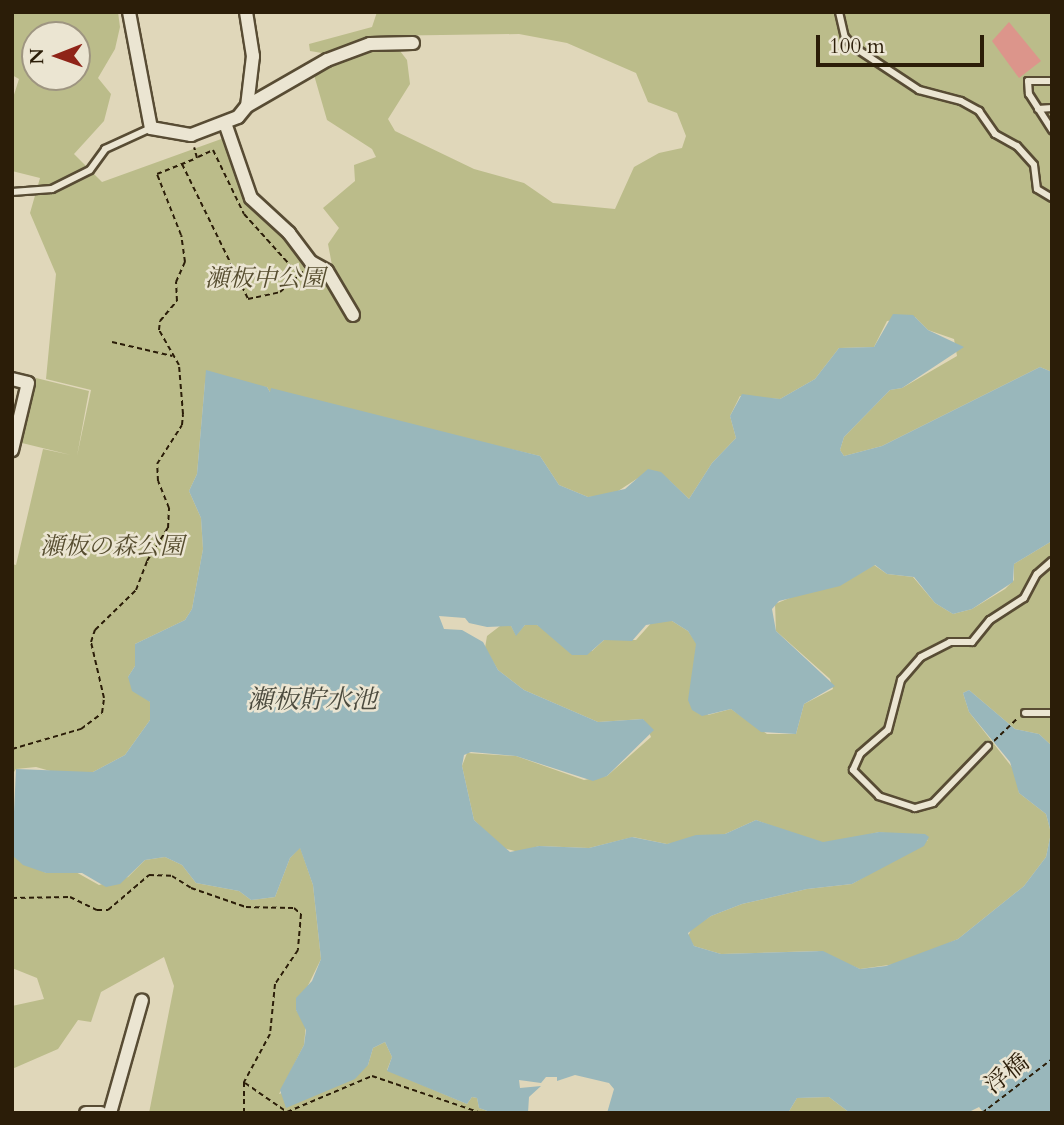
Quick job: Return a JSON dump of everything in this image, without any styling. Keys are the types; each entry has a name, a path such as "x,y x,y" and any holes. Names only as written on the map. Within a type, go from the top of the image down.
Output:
{"street":[{"path":"129,12 151,128 191,135 238,117 247,106 327,60 370,44 413,43"},
{"path":"246,12 253,56 247,106"},
{"path":"225,123 251,198 289,233 311,262 327,271 353,315"},
{"path":"12,379 28,383 12,450"},
{"path":"110,1113 142,1000"},
{"path":"86,1113 101,1113"}],"lane":[{"path":"839,12 845,37 854,47 919,90 961,101 979,111 995,134 1017,146 1034,165 1037,189 1052,198"},
{"path":"1052,81 1028,81 1029,94 1052,130"},
{"path":"1038,109 1052,108"},
{"path":"12,192 52,189 90,170 105,149 151,128"},
{"path":"988,746 933,803 915,807 879,796 853,770 860,754 888,730 901,680 921,657 950,642 972,642 990,620 1024,598 1037,574 1052,561"},
{"path":"1024,713 1052,713"}],"path":[{"path":"12,749 81,729 102,713 104,698 91,642 95,630 136,590 147,561 168,528 169,508 158,481 157,464 182,425 181,375 174,356 163,341 160,321 177,300 176,282 185,262 181,235 157,174 197,158 191,135"},
{"path":"182,164 248,299 280,292 311,262"},
{"path":"112,342 174,356"},
{"path":"988,746 1024,713"},
{"path":"12,898 70,897 97,910 108,910 149,875 172,876 191,888 246,907 294,908 301,914 298,950 275,984 270,1034 243,1082 244,1113"},
{"name":"浮橋","path":"982,1113 1052,1059"},
{"path":"243,1082 287,1112 372,1076 481,1113"}],"green space":[{"path":"12,12 118,12 120,27 115,49 98,78 111,94 104,121 74,154 102,182 224,138 246,203 286,238 339,302 328,244 339,228 323,208 355,181 354,165 376,157 372,149 327,120 314,75 331,63 367,49 397,47 407,60 410,84 388,119 395,131 474,169 524,183 553,203 615,209 634,167 659,153 682,148 686,136 677,113 648,102 636,73 567,43 519,34 373,36 328,54 310,51 309,44 372,27 377,12 1052,12 1052,372 1040,367 882,446 844,456 840,450 844,437 890,390 902,388 957,356 954,339 928,330 915,317 887,321 874,347 839,348 815,379 780,399 740,396 730,416 736,438 712,463 689,499 669,480 638,478 612,495 588,497 559,485 540,456 270,392 267,387 205,382 197,474 189,491 201,518 203,549 192,609 185,620 135,644 135,666 128,677 150,702 150,720 125,755 93,772 61,774 36,767 16,769 12,775 12,564 16,565 43,449 71,455 22,443 36,378 89,391 77,456 91,390 46,379 56,274 30,213 40,178 12,171 12,101 19,79 12,75"},
{"path":"1052,541 1052,746 1039,734 1015,729 969,690 963,693 969,712 1015,771 1019,793 1046,814 1051,833 1046,857 1024,886 958,939 903,963 860,969 817,951 721,954 694,946 688,937 691,929 711,916 742,904 807,889 852,884 928,840 879,832 834,843 815,842 756,820 725,834 667,844 633,837 589,848 539,846 519,852 503,848 474,820 462,766 467,753 516,756 584,780 607,776 651,737 643,719 598,722 524,690 498,670 485,648 487,636 500,626 511,626 516,635 525,625 537,625 592,651 604,640 636,640 653,621 672,621 688,631 697,644 694,667 708,715 731,709 767,734 796,734 804,704 833,689 830,679 776,631 775,604 809,590 840,585 874,565 887,574 913,577 935,603 953,614 972,609 1005,589 1014,580 1014,564"},
{"path":"300,847 313,885 321,959 296,1010 306,1023 304,1045 279,1094 368,1065 373,1048 385,1042 392,1057 387,1070 467,1104 472,1097 477,1098 479,1108 493,1113 149,1113 174,986 164,957 101,992 91,1022 78,1020 58,1049 12,1069 12,1006 44,999 37,978 12,968 12,855 46,873 74,871 99,885 128,877 145,860 165,857 182,865 196,883 239,891 251,900 275,897 290,858"},
{"path":"829,1097 850,1113 788,1113 797,1098"}],"water":[{"name":"瀬板貯水池","path":"893,314 913,315 928,330 964,347 902,388 890,390 844,437 840,450 844,456 882,446 1040,367 1052,372 1052,541 1014,564 1013,582 972,609 953,614 935,603 914,577 887,574 875,565 840,586 779,601 772,609 776,631 835,686 804,704 796,734 761,732 731,709 702,716 692,710 688,700 696,644 688,631 672,621 646,625 632,641 604,640 587,655 572,655 537,625 525,625 516,636 511,626 487,627 469,623 465,618 439,616 444,629 462,630 483,642 498,670 524,690 598,722 643,719 654,730 607,776 593,781 516,756 471,752 464,755 462,766 474,820 510,852 539,846 589,848 632,837 667,844 696,835 725,834 756,820 823,842 879,832 925,834 929,837 924,846 852,884 807,889 742,904 711,916 688,933 694,946 721,954 823,951 860,969 886,966 958,939 1024,886 1046,857 1051,833 1046,814 1019,793 1010,762 969,712 963,693 969,690 1015,729 1039,734 1052,746 1052,1113 984,1113 979,1107 967,1113 850,1113 829,1097 797,1098 788,1113 607,1113 614,1089 609,1083 575,1075 557,1081 557,1077 546,1077 541,1083 519,1080 520,1088 541,1086 529,1097 528,1113 493,1113 479,1108 477,1098 472,1097 467,1104 387,1071 392,1057 385,1042 373,1048 368,1065 355,1079 286,1108 280,1090 304,1045 306,1030 296,1010 296,998 312,981 321,959 313,885 300,848 290,858 275,897 251,900 239,891 196,883 182,865 165,857 145,860 120,884 106,887 82,873 46,873 23,865 12,855 16,769 93,772 125,755 150,720 150,702 132,691 128,677 135,666 135,644 185,620 192,609 203,549 201,518 189,491 197,474 206,370 267,387 270,392 271,388 540,456 559,485 588,497 625,489 648,469 661,472 689,499 712,463 736,438 730,416 742,394 780,399 815,379 839,348 874,347"}],"building":[{"path":"1009,22 1041,61 1019,78 992,41"}],"park label":[{"name":"瀬板中公園","path":"265,279"},
{"name":"瀬板の森公園","path":"112,547"}]}
